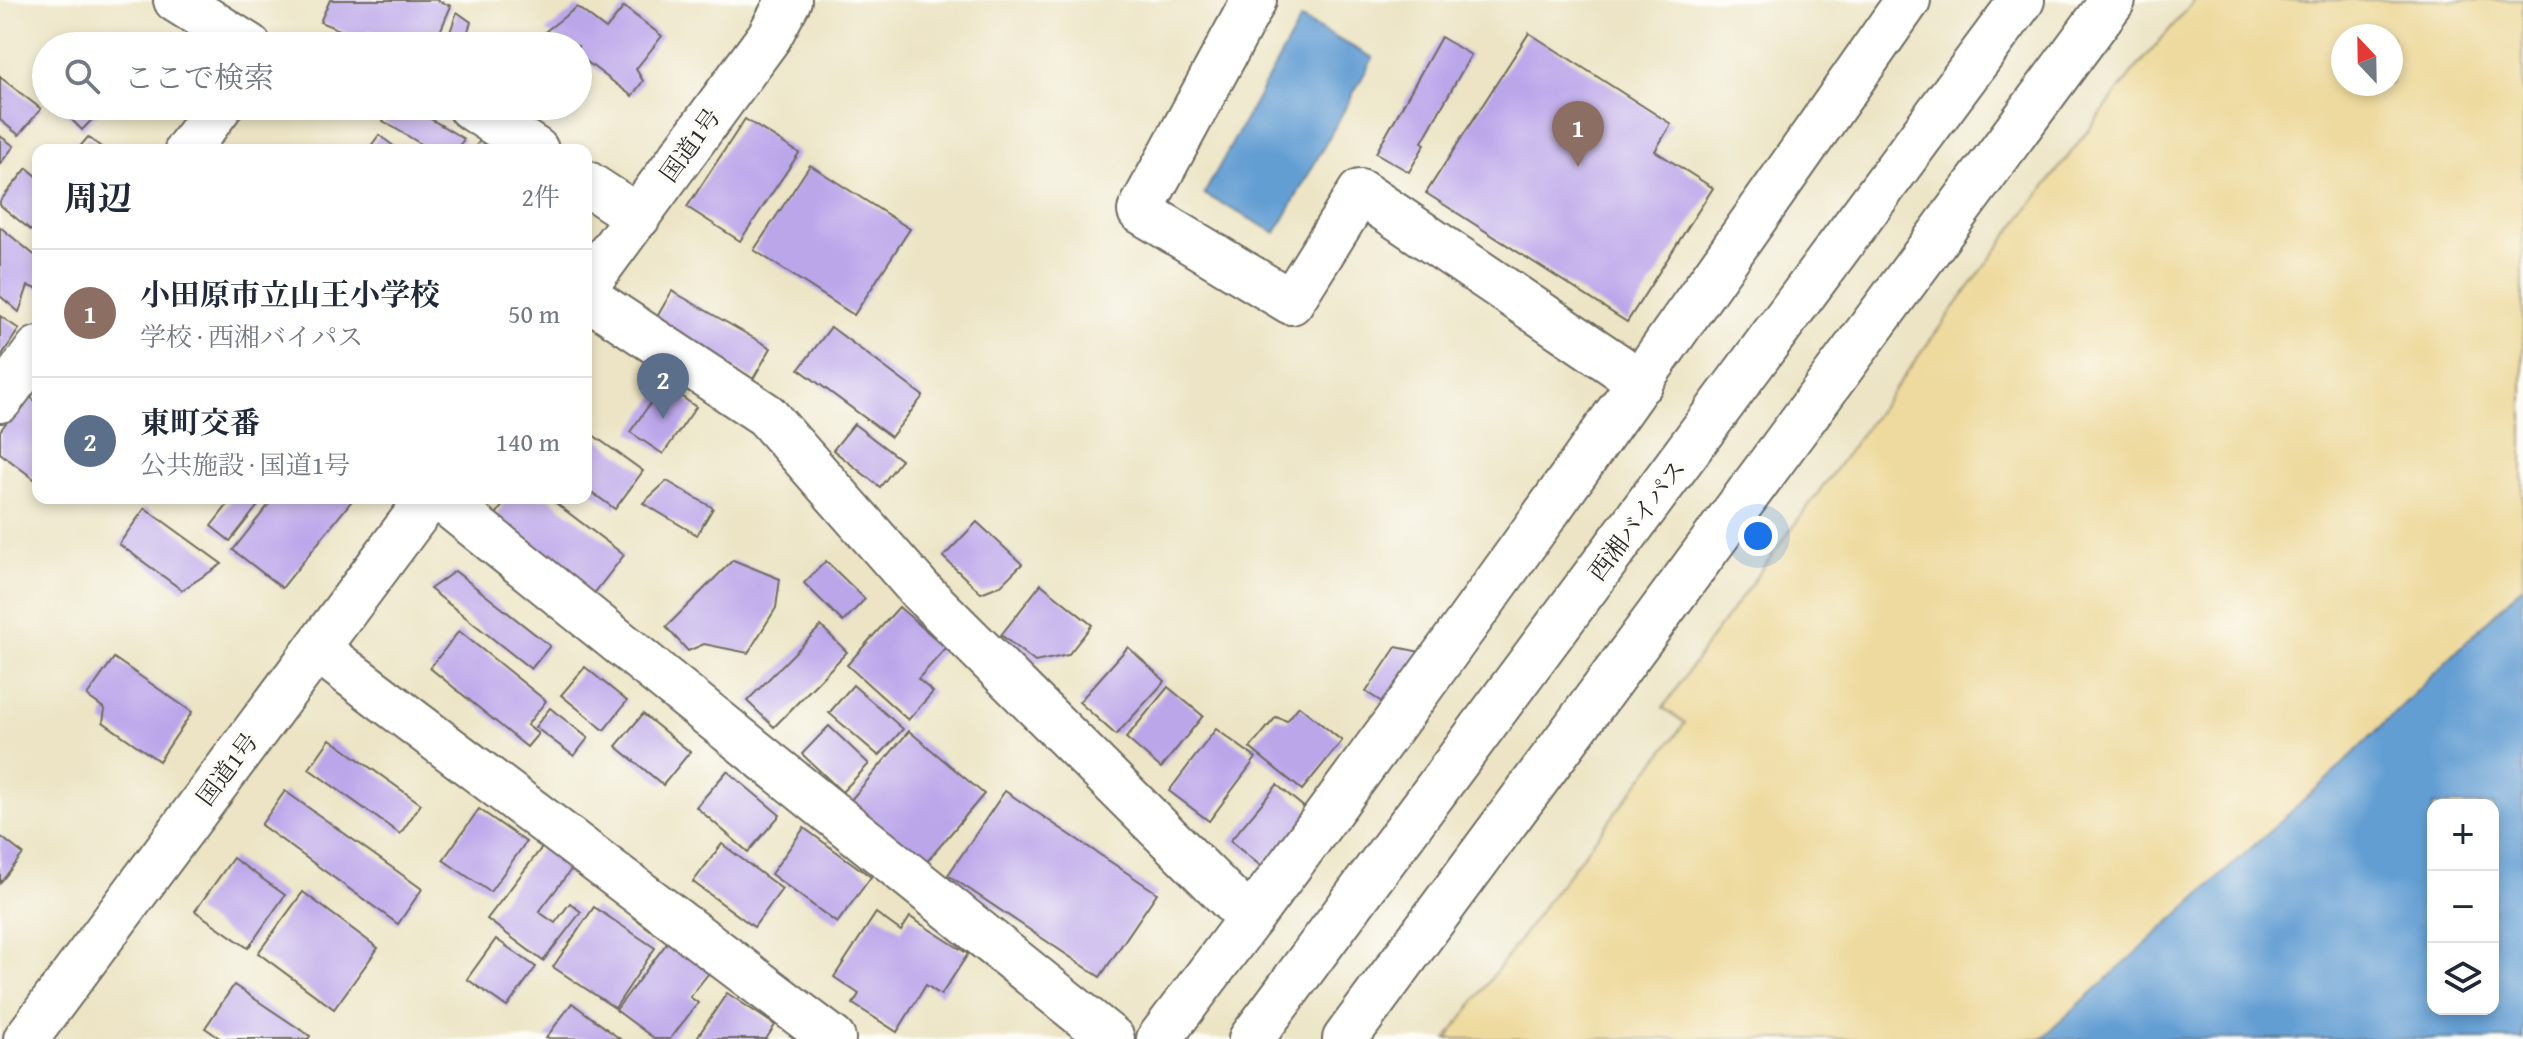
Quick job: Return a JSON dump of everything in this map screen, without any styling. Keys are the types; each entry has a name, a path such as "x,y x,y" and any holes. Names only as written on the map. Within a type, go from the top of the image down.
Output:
{"main road":[{"path":"176,0 227,32"},
{"name":"国道1号","path":"592,278 769,37 789,0"},
{"path":"1254,0 1140,211 1291,302 1360,192 1641,382"},
{"path":"1159,1039 1641,382 1908,0"},
{"name":"西湘バイパス","path":"1251,1039 2022,0"},
{"path":"1345,1039 2113,0"},
{"path":"192,144 210,120"},
{"path":"490,120 527,144"},
{"path":"592,187 638,217"},
{"path":"592,300 766,415 920,590 1250,919"},
{"path":"0,400 32,357"},
{"name":"国道1号","path":"26,1039 425,504"},
{"path":"447,504 1112,1039"},
{"path":"317,649 833,1039"}],"sand":[{"path":"2195,0 2523,0 2523,586 2337,770 2041,1039 1447,1039 1549,899 1685,723 1663,708 2004,240 2133,72"}],"water":[{"path":"1301,19 1373,58 1276,233 1204,194"},
{"path":"2523,586 2523,1039 2041,1039 2337,770"}],"building":[{"path":"330,0 437,0 451,6 440,32 344,32 320,22"},
{"path":"577,7 606,29 624,7 662,36 636,69 643,81 632,96 592,66 592,32 546,31"},
{"path":"457,12 471,22 468,32 450,32"},
{"path":"1529,33 1671,124 1655,151 1713,188 1627,322 1426,193"},
{"path":"1441,37 1471,55 1422,142 1425,144 1409,172 1376,153"},
{"path":"0,77 32,102 32,120 19,135 0,120"},
{"path":"745,119 799,153 740,241 687,207"},
{"path":"72,120 92,120 82,130"},
{"path":"432,120 464,139 460,144 421,144 383,121"},
{"path":"523,120 540,120 533,128"},
{"path":"379,135 391,144 372,144"},
{"path":"0,136 14,146 0,164"},
{"path":"88,137 97,144 82,144"},
{"path":"810,165 910,229 854,315 754,250"},
{"path":"27,168 32,172 32,231 0,205"},
{"path":"0,227 32,253 32,287 28,286 19,312 0,296"},
{"path":"672,291 771,348 753,379 654,322"},
{"path":"0,316 19,329 0,358"},
{"path":"831,327 923,396 891,437 799,369"},
{"path":"664,384 696,407 663,454 630,432"},
{"path":"27,395 32,399 32,477 0,453 0,431"},
{"path":"854,424 901,460 880,487 833,450"},
{"path":"592,434 643,471 615,509 592,492"},
{"path":"667,481 713,508 697,535 643,503"},
{"path":"228,504 259,504 230,541 211,526"},
{"path":"269,504 349,504 282,588 233,550"},
{"path":"504,504 557,504 624,555 589,600 489,524"},
{"path":"145,508 222,564 182,590 119,544"},
{"path":"977,522 1022,564 1001,585 981,593 943,557"},
{"path":"733,560 780,579 776,608 748,653 704,644 688,651 666,627"},
{"path":"826,561 865,599 843,622 804,583"},
{"path":"455,571 550,646 531,669 430,589"},
{"path":"1041,584 1092,625 1068,655 1035,662 1001,635"},
{"path":"899,607 946,648 918,679 933,692 908,720 847,665"},
{"path":"821,626 847,652 774,727 747,701"},
{"path":"459,631 546,701 527,725 538,734 527,747 430,668"},
{"path":"1128,647 1165,681 1116,735 1079,702"},
{"path":"1396,647 1430,654 1393,709 1366,692"},
{"path":"114,658 192,712 159,761 103,722 105,709 87,696"},
{"path":"585,667 627,701 604,730 561,695"},
{"path":"853,685 903,729 879,756 829,713"},
{"path":"1168,687 1203,716 1161,768 1126,738"},
{"path":"1299,706 1342,741 1302,790 1250,748 1276,717 1287,721"},
{"path":"550,708 588,738 574,756 535,727"},
{"path":"643,714 690,752 663,785 616,746"},
{"path":"829,726 869,764 842,792 802,754"},
{"path":"1216,729 1256,758 1209,821 1169,791"},
{"path":"909,731 984,794 925,864 850,801"},
{"path":"330,739 421,804 400,834 309,769"},
{"path":"727,771 780,815 748,852 696,807"},
{"path":"1277,785 1318,819 1272,875 1230,841"},
{"path":"285,791 422,889 398,924 261,825"},
{"path":"1005,791 1157,893 1100,977 948,875"},
{"path":"479,809 526,842 490,892 443,860"},
{"path":"804,828 871,877 837,923 771,874"},
{"path":"0,836 23,854 0,883"},
{"path":"550,837 579,859 539,912 555,923 570,903 581,912 543,961 487,919"},
{"path":"722,844 782,889 754,927 693,882"},
{"path":"233,858 285,895 248,948 195,911"},
{"path":"303,892 378,948 334,1009 258,953"},
{"path":"594,907 655,948 615,1008 553,967"},
{"path":"876,913 901,931 910,917 968,954 941,995 926,985 897,1032 853,1004 859,994 834,977"},
{"path":"496,939 536,967 507,1007 467,979"},
{"path":"670,939 712,969 690,997 698,1003 670,1039 655,1039 616,1010"},
{"path":"234,985 310,1036 308,1039 221,1039 205,1028"},
{"path":"727,993 775,1025 766,1039 696,1039"},
{"path":"572,1003 620,1039 546,1038"}],"place":[{"name":"小田原市立山王小学校","path":"1578,167"},
{"name":"東町交番","path":"663,419"}]}
